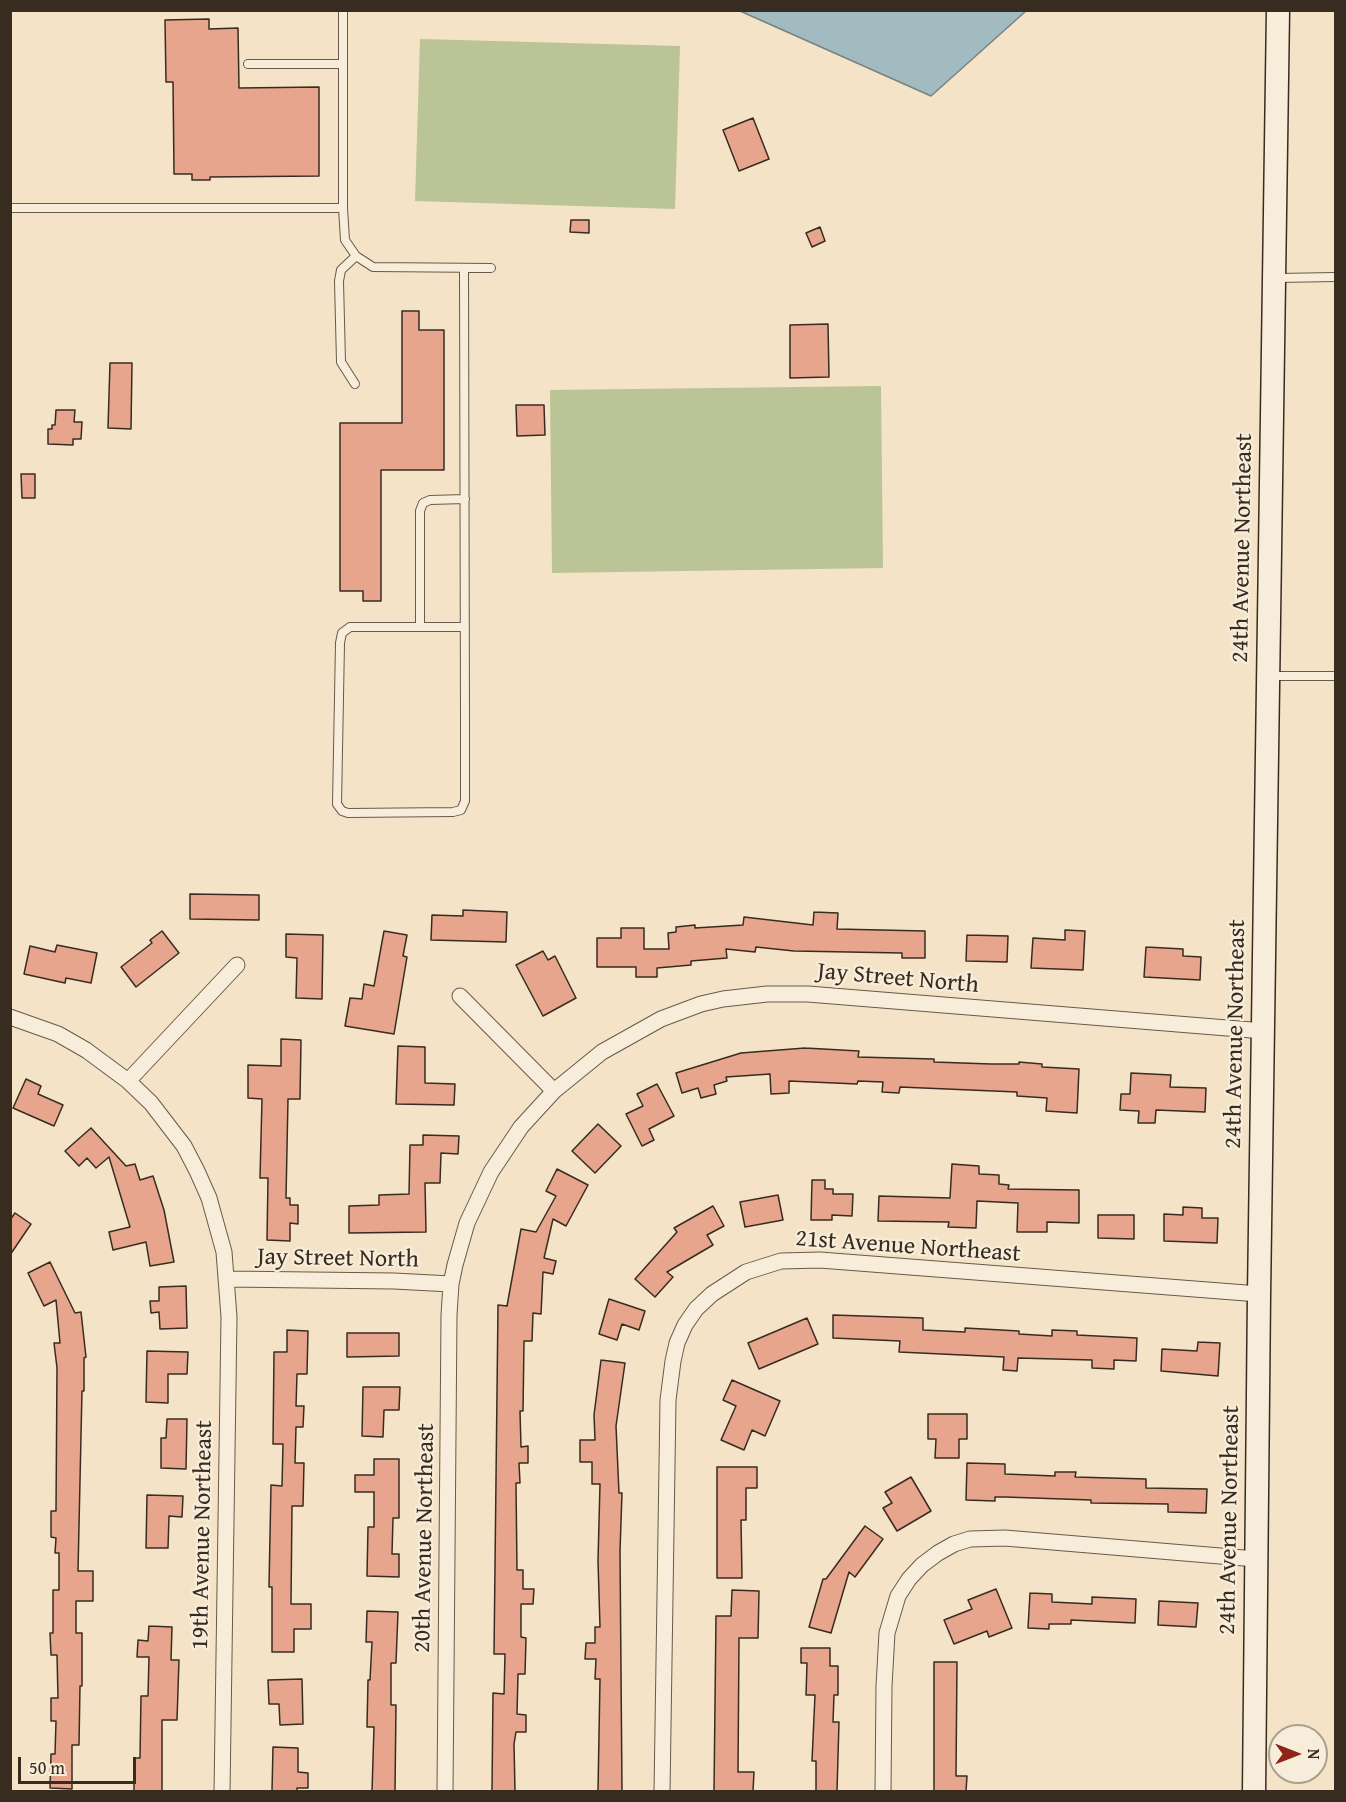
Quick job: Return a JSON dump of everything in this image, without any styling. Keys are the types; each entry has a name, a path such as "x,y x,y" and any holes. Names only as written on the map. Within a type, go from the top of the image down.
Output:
{"main road":[{"name":"24th Avenue Northeast","path":"1254,1791 1278,10"}],"street":[{"path":"128,1081 237,965"},
{"name":"Jay Street North","path":"10,1017 58,1034 86,1050 128,1081 151,1103 184,1146 209,1198 224,1252 227,1279 451,1284 467,1223 491,1172 521,1127 554,1091 603,1052 661,1019 701,1004 767,994 808,994 1264,1031"},
{"path":"460,996 554,1091"},
{"name":"21st Avenue Northeast","path":"662,1791 668,1400 677,1343 685,1325 712,1294 746,1272 781,1261 820,1260 1259,1294"},
{"name":"19th Avenue Northeast","path":"222,1791 229,1317 227,1279"},
{"name":"20th Avenue Northeast","path":"445,1791 451,1284"},
{"path":"883,1791 887,1634 898,1596 922,1565 938,1553 954,1544 970,1539 1005,1538 1256,1559"}],"lane":[{"path":"343,10 345,240 356,256 373,267 491,268"},
{"path":"248,64 343,64"},
{"path":"10,208 343,208"},
{"path":"355,384 341,362 339,281 341,270 356,256"},
{"path":"464,268 465,499 465,627 465,801 461,810 348,813 342,811 337,804 342,633 350,627 465,627"},
{"path":"1275,278 1335,277"},
{"path":"420,627 420,511 423,503 430,500 465,499"},
{"path":"1268,676 1335,676"}],"green space":[{"path":"420,39 680,46 675,209 415,201"},
{"path":"881,386 883,568 552,573 550,390"}],"water":[{"path":"740,11 1026,11 931,96"}],"building":[{"path":"209,19 209,29 238,28 239,88 319,87 319,176 210,177 210,180 192,180 192,174 174,174 173,82 166,82 165,20"},
{"path":"753,118 769,159 739,171 723,130"},
{"path":"571,220 589,220 589,233 570,232"},
{"path":"820,227 825,241 812,247 806,233"},
{"path":"402,311 419,311 419,330 444,330 444,470 381,470 381,601 363,601 363,591 340,591 340,423 402,423"},
{"path":"828,324 829,377 790,378 790,325"},
{"path":"110,363 132,363 131,429 108,428"},
{"path":"516,405 544,405 545,435 517,436"},
{"path":"56,410 75,410 74,422 82,422 81,439 73,439 73,445 48,444 48,429 52,429 52,425 55,425"},
{"path":"21,474 35,474 35,498 22,498"},
{"path":"190,894 259,895 259,920 190,919"},
{"path":"463,910 507,912 506,942 431,940 432,915 463,916"},
{"path":"814,912 838,913 837,929 925,931 925,958 902,958 902,953 794,951 756,947 755,952 726,949 727,958 691,961 691,965 657,968 657,977 636,977 636,967 597,967 597,938 621,938 621,928 644,928 644,949 669,949 668,933 676,932 676,927 743,925 744,917 813,925"},
{"path":"1065,930 1085,931 1083,970 1031,968 1033,938 1065,940"},
{"path":"162,931 179,953 136,987 121,967 152,943 150,940"},
{"path":"384,931 407,935 403,956 407,957 394,1034 345,1026 350,998 362,999 364,984 374,986"},
{"path":"286,934 323,935 322,999 296,998 297,958 286,957"},
{"path":"967,935 1008,936 1007,962 966,961"},
{"path":"57,945 97,953 91,983 66,978 65,983 24,974 30,946 55,952"},
{"path":"1146,947 1183,949 1183,956 1201,957 1200,980 1144,977"},
{"path":"543,951 548,960 555,956 576,998 543,1016 516,965"},
{"path":"281,1039 301,1040 300,1099 288,1099 286,1198 290,1198 290,1205 298,1205 298,1224 290,1223 290,1241 267,1240 268,1178 260,1178 262,1099 248,1098 248,1065 281,1066"},
{"path":"398,1046 425,1047 425,1083 455,1084 454,1105 396,1104"},
{"path":"805,1048 859,1051 858,1057 934,1059 934,1062 991,1064 1019,1064 1019,1062 1042,1064 1042,1067 1079,1069 1077,1113 1046,1111 1047,1098 1017,1096 1017,1092 900,1087 899,1093 882,1092 883,1082 858,1081 857,1084 789,1081 789,1093 771,1094 770,1074 726,1077 727,1081 714,1085 716,1094 701,1098 698,1088 682,1093 676,1073 741,1053"},
{"path":"1131,1073 1171,1075 1170,1087 1206,1088 1205,1112 1156,1110 1155,1123 1138,1123 1139,1111 1120,1110 1121,1094 1130,1094"},
{"path":"26,1079 41,1086 38,1094 63,1105 54,1126 13,1108"},
{"path":"657,1084 674,1116 649,1129 654,1140 642,1146 626,1114 643,1106 637,1094"},
{"path":"598,1124 621,1146 595,1173 572,1151"},
{"path":"91,1128 126,1166 135,1164 140,1180 153,1176 164,1210 174,1262 150,1266 146,1242 113,1250 109,1232 130,1227 109,1157 96,1168 87,1158 79,1166 65,1151"},
{"path":"423,1135 459,1136 458,1154 441,1153 440,1183 425,1183 426,1232 349,1233 349,1206 379,1205 379,1195 409,1194 410,1145 423,1145"},
{"path":"952,1164 979,1166 979,1174 999,1175 999,1184 1009,1185 1008,1189 1079,1190 1079,1223 1047,1222 1047,1232 1017,1232 1018,1203 977,1201 976,1228 948,1227 949,1222 878,1221 879,1196 950,1198"},
{"path":"557,1169 588,1185 566,1226 553,1219 544,1258 556,1261 553,1274 543,1272 541,1314 533,1313 532,1341 524,1341 523,1411 520,1411 521,1447 528,1446 528,1463 519,1463 520,1483 516,1483 517,1570 523,1570 523,1589 534,1589 533,1604 521,1604 521,1637 526,1638 525,1674 518,1674 517,1714 526,1715 526,1732 516,1732 515,1791 492,1791 493,1693 504,1694 505,1654 494,1654 498,1305 507,1306 521,1229 536,1232 556,1196 546,1191"},
{"path":"812,1180 825,1180 825,1189 833,1189 833,1194 853,1194 852,1216 832,1215 832,1220 811,1220"},
{"path":"778,1195 783,1220 745,1227 740,1202"},
{"path":"713,1206 724,1226 707,1235 713,1245 667,1272 673,1277 655,1297 635,1279 677,1232 674,1228"},
{"path":"1183,1207 1202,1208 1202,1218 1218,1218 1217,1243 1164,1241 1164,1214 1183,1215"},
{"path":"15,1213 31,1224 10,1255 10,1220"},
{"path":"1098,1215 1134,1215 1134,1239 1098,1238"},
{"path":"50,1262 75,1313 81,1312 86,1357 84,1358 84,1391 82,1391 78,1571 93,1571 93,1601 76,1601 76,1633 82,1633 82,1686 80,1686 79,1745 72,1745 72,1789 50,1788 51,1754 55,1754 56,1721 51,1721 51,1698 58,1698 57,1655 51,1655 50,1633 53,1633 53,1590 59,1590 59,1553 55,1553 56,1538 51,1537 51,1511 56,1511 57,1368 54,1343 60,1343 56,1300 44,1306 28,1273"},
{"path":"186,1286 187,1328 160,1329 159,1312 151,1313 150,1301 159,1301 159,1287"},
{"path":"609,1299 645,1311 639,1330 622,1324 617,1340 599,1334"},
{"path":"833,1315 923,1318 923,1330 965,1332 965,1328 1019,1331 1019,1334 1052,1336 1052,1330 1077,1331 1077,1335 1137,1338 1136,1361 1114,1360 1114,1369 1092,1368 1092,1360 1018,1358 1017,1371 1003,1370 1004,1357 899,1352 900,1341 833,1338"},
{"path":"807,1318 818,1344 759,1369 748,1343"},
{"path":"287,1330 308,1331 307,1374 297,1374 296,1406 304,1406 303,1427 296,1427 295,1463 304,1463 303,1506 292,1506 291,1604 311,1604 311,1629 294,1629 294,1652 272,1652 272,1587 269,1587 271,1485 282,1486 283,1444 273,1444 274,1352 287,1352"},
{"path":"347,1333 399,1333 399,1356 347,1357"},
{"path":"1198,1342 1220,1343 1218,1376 1161,1371 1162,1349 1197,1351"},
{"path":"147,1351 188,1352 187,1374 168,1374 168,1403 146,1402"},
{"path":"601,1360 625,1363 616,1426 619,1493 622,1493 620,1551 622,1791 598,1791 600,1679 595,1679 596,1659 585,1659 586,1643 595,1643 595,1627 600,1627 598,1561 600,1484 592,1484 592,1462 580,1462 580,1440 595,1440 594,1415"},
{"path":"732,1380 780,1401 765,1436 752,1430 744,1450 721,1440 736,1406 723,1400"},
{"path":"363,1387 400,1387 399,1410 384,1410 383,1437 362,1436"},
{"path":"928,1414 967,1414 967,1439 959,1439 959,1458 935,1458 936,1439 928,1439"},
{"path":"167,1419 187,1419 186,1469 161,1468 161,1438 166,1438"},
{"path":"374,1459 399,1459 399,1518 393,1518 392,1554 399,1554 399,1577 367,1576 368,1527 374,1527 374,1492 355,1492 355,1475 374,1475"},
{"path":"967,1463 1005,1464 1005,1474 1055,1476 1055,1472 1076,1472 1075,1477 1146,1479 1146,1488 1207,1489 1206,1513 1168,1512 1168,1504 1091,1503 1091,1500 1005,1497 995,1497 995,1501 966,1500"},
{"path":"717,1467 757,1467 757,1488 746,1488 746,1520 741,1520 742,1578 717,1578"},
{"path":"911,1477 931,1511 897,1531 883,1508 892,1503 885,1492"},
{"path":"147,1495 183,1496 182,1517 169,1516 168,1548 146,1548"},
{"path":"865,1526 883,1539 855,1577 849,1572 831,1633 809,1627 823,1579 826,1579"},
{"path":"996,1589 1012,1628 989,1637 987,1631 954,1644 944,1620 972,1609 968,1600"},
{"path":"732,1590 759,1591 758,1638 739,1638 738,1772 754,1772 753,1791 714,1791 716,1616 731,1616"},
{"path":"1030,1593 1052,1594 1052,1602 1092,1604 1092,1597 1136,1599 1135,1623 1071,1620 1071,1624 1049,1624 1049,1629 1028,1628"},
{"path":"1159,1601 1198,1603 1196,1627 1158,1625"},
{"path":"367,1611 398,1612 396,1663 391,1663 391,1705 396,1705 395,1791 372,1791 374,1727 367,1727 372,1642 366,1642"},
{"path":"149,1626 172,1627 171,1660 179,1660 177,1720 162,1720 162,1791 134,1791 134,1758 140,1758 141,1696 148,1696 149,1657 137,1657 138,1640 148,1641"},
{"path":"801,1648 830,1648 830,1666 838,1666 838,1695 834,1695 833,1722 839,1722 837,1791 816,1791 816,1761 812,1761 815,1695 806,1695 807,1663 801,1663"},
{"path":"934,1662 957,1662 956,1776 967,1776 966,1791 934,1791"},
{"path":"302,1679 303,1724 280,1725 279,1704 269,1704 268,1680"},
{"path":"273,1747 298,1748 298,1772 308,1773 308,1788 297,1788 297,1791 272,1791"}]}
